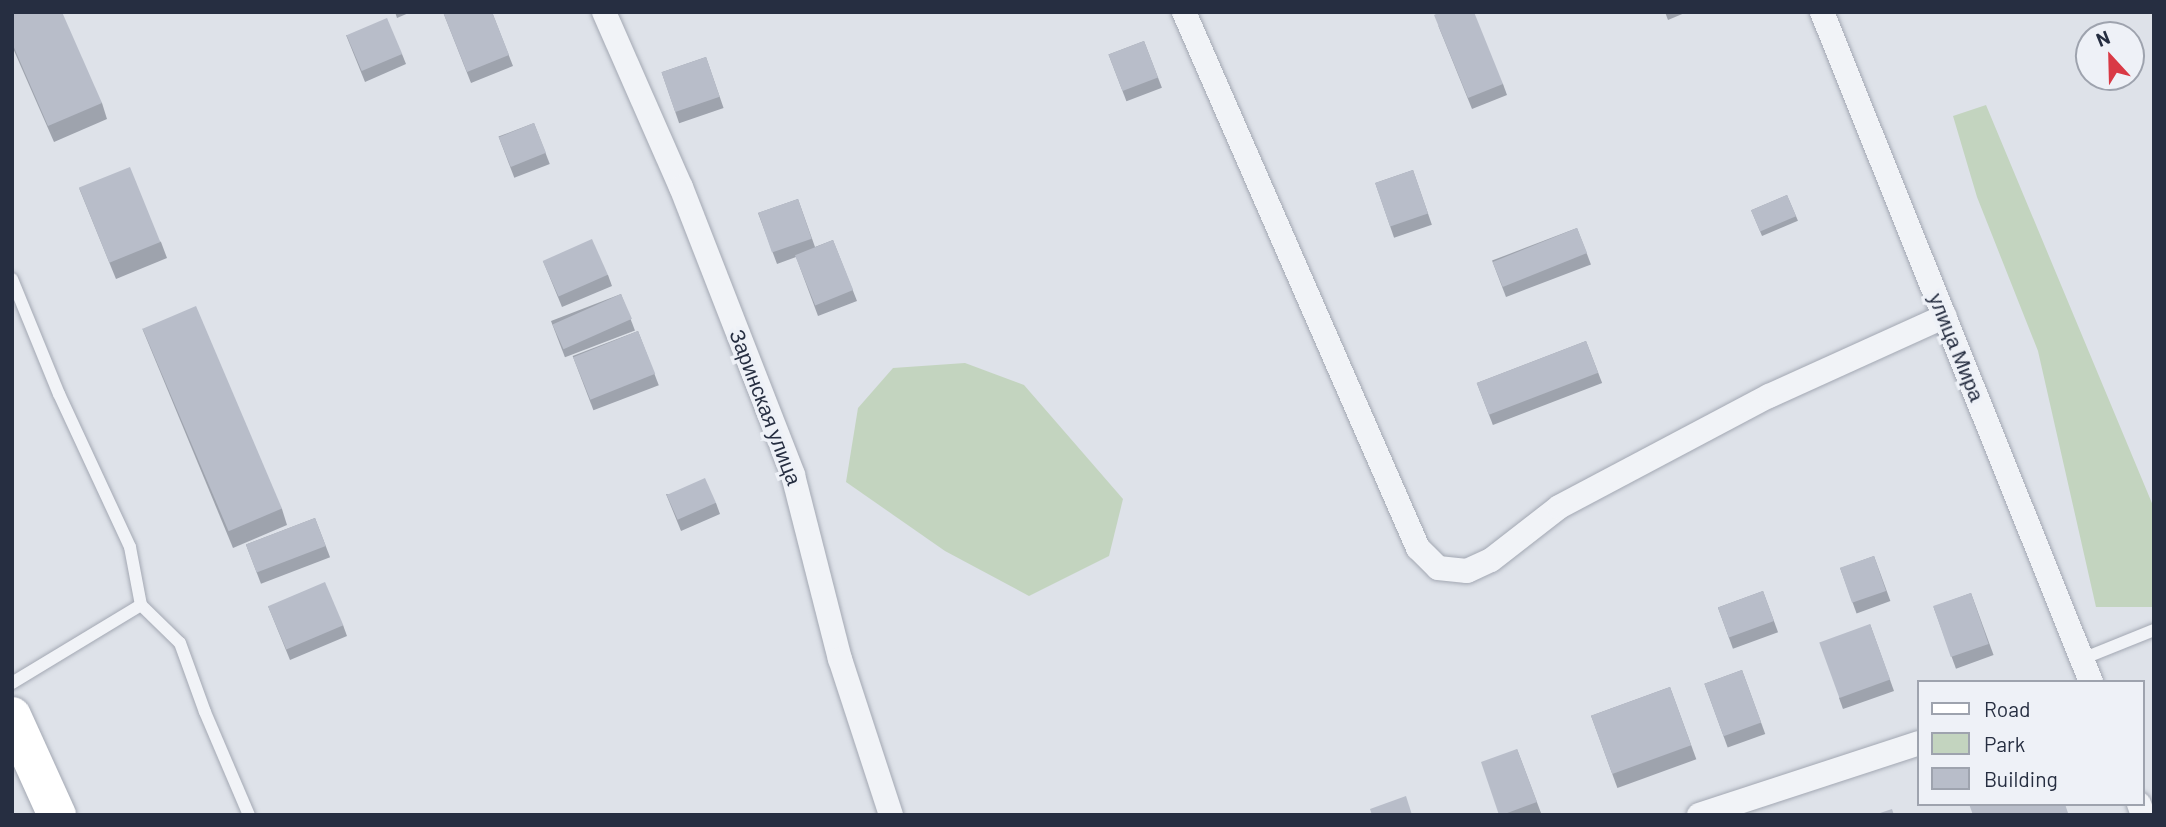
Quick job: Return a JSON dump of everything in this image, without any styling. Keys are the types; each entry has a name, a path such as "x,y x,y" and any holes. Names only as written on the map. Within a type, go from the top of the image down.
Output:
{"main road":[{"path":"12,716 57,815"}],"street":[{"name":"Заринская улица","path":"604,12 681,187 793,475 840,659 891,815"},
{"path":"1184,12 1418,548 1438,568 1467,571 1491,560 1559,507 1769,396 1945,316"},
{"name":"улица Мира","path":"1822,12 2090,680"},
{"path":"1699,815 1918,743"}],"lane":[{"path":"12,279 59,394 130,547 141,605 180,643 205,712 249,815"},
{"path":"12,682 141,605"},
{"path":"2082,659 2154,630"}],"green space":[{"path":"1986,105 2154,508 2154,607 2096,607 2038,351 1977,197 1953,116"},
{"path":"965,363 1024,385 1123,499 1109,556 1029,596 945,551 846,482 858,408 893,368"}],"building":[{"path":"12,12 62,12 102,103 48,126 12,43"},
{"path":"443,12 492,12 509,55 467,72"},
{"path":"1440,12 1474,12 1503,84 1468,98 1434,15"},
{"path":"387,18 402,54 362,71 346,35"},
{"path":"1144,41 1158,77 1123,91 1109,55"},
{"path":"706,57 720,97 675,112 662,72"},
{"path":"534,123 546,153 511,167 499,137"},
{"path":"130,167 160,242 109,263 79,188"},
{"path":"1413,170 1428,213 1390,227 1375,183"},
{"path":"1787,195 1796,216 1760,231 1751,210"},
{"path":"798,199 812,239 772,252 758,213"},
{"path":"1577,228 1587,253 1503,287 1493,262"},
{"path":"592,239 608,275 559,297 543,261"},
{"path":"833,240 853,290 815,305 795,255"},
{"path":"621,294 632,319 563,349 552,325"},
{"path":"196,306 282,509 229,531 143,329"},
{"path":"638,331 655,374 590,400 573,357"},
{"path":"1586,341 1598,373 1489,415 1477,383"},
{"path":"705,478 716,503 678,520 667,495"},
{"path":"315,518 326,546 257,573 246,545"},
{"path":"1874,556 1886,591 1852,603 1840,568"},
{"path":"325,582 343,625 286,649 268,606"},
{"path":"1763,591 1774,621 1729,637 1718,607"},
{"path":"1971,593 1989,644 1951,657 1933,606"},
{"path":"1870,624 1890,679 1839,698 1819,642"},
{"path":"1742,670 1761,723 1724,736 1704,684"},
{"path":"1670,687 1691,745 1612,774 1591,716"},
{"path":"1517,749 1537,802 1499,815 1481,762"},
{"path":"1406,796 1412,815 1372,815 1370,809"},
{"path":"1970,806 2066,806 2068,813 2062,815 1973,815"},
{"path":"1892,809 1894,815 1874,815"}]}
